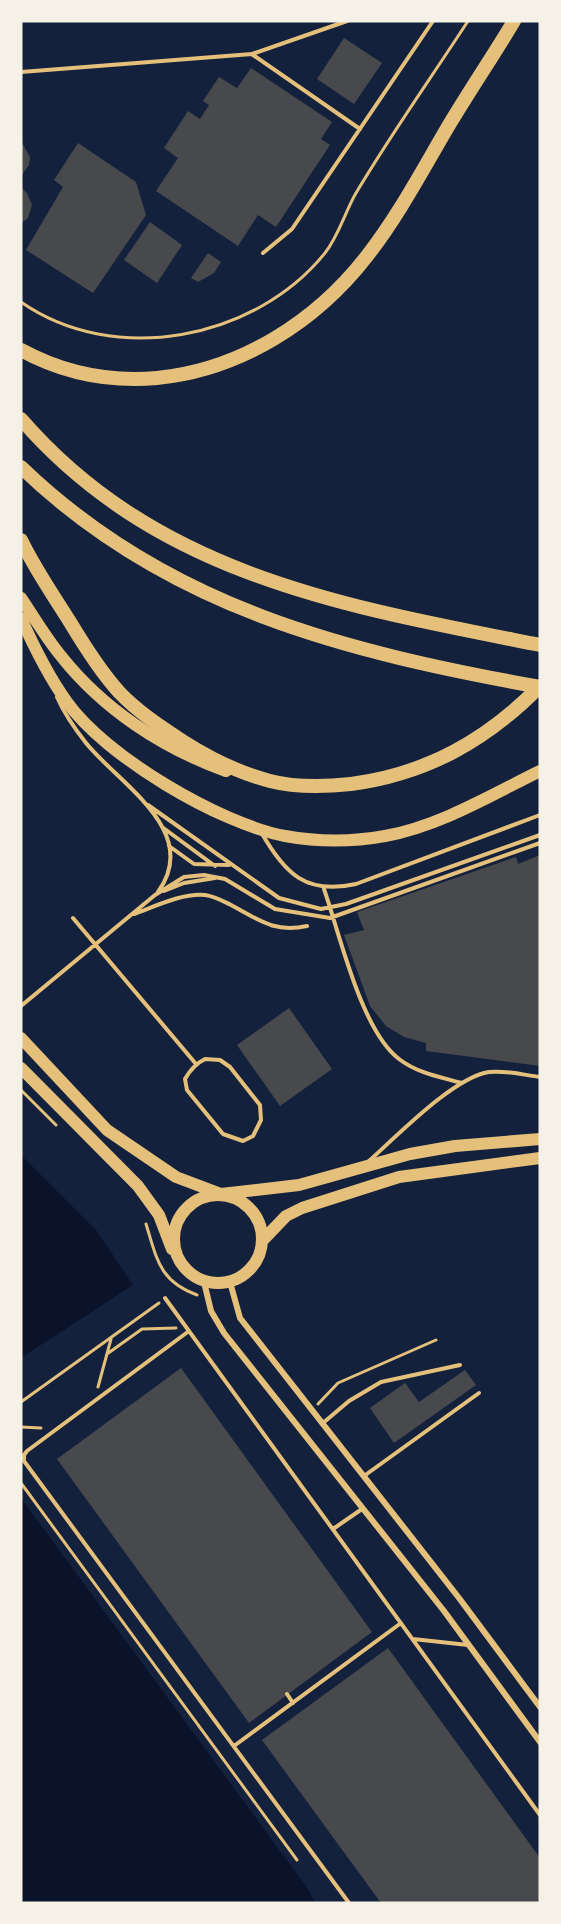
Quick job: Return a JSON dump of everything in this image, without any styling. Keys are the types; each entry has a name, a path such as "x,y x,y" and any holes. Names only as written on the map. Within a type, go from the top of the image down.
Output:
{"highway":[{"path":"21,350 43,361 76,372 98,377 141,379 200,371 224,364 282,334 336,290 368,255 408,196 514,21"},
{"path":"21,419 53,452 99,491 154,528 209,558 280,585 327,599 540,645"},
{"path":"21,467 55,499 118,545 168,575 227,604 295,629 386,655 540,686"},
{"path":"21,540 35,568 82,643 120,693 146,716 202,753 227,767 271,782 296,786 328,786 372,781 416,770 460,751 487,734 519,708 540,686"}],"main road":[{"path":"21,598 61,656 114,710 171,748 202,762 271,782"},
{"path":"21,618 48,672 77,714 124,755 191,799 259,829 284,836 317,840 386,836 422,827 540,771"},
{"path":"21,1038 107,1130 176,1177 246,1204 255,1214 263,1240 261,1254 254,1266 244,1276 231,1282 204,1282 194,1277 179,1260 159,1215 138,1186 21,1068"},
{"path":"179,1260 174,1248 177,1221 195,1201 221,1194 299,1185 362,1167 455,1146 540,1139"},
{"path":"263,1240 286,1216 302,1208 399,1177 540,1158"}],"street":[{"path":"204,1282 206,1298 224,1333 469,1646 540,1742"},
{"path":"231,1282 240,1318 459,1598 540,1707"}],"lane":[{"path":"21,72 252,54 347,21"},
{"path":"263,253 292,229 433,21"},
{"path":"252,54 360,129"},
{"path":"48,672 66,714 87,744 148,805 230,865 287,902 321,909 332,908 540,835"},
{"path":"148,805 169,846 171,864 165,882 155,895"},
{"path":"259,829 276,859 288,871 324,889 356,884 540,814"},
{"path":"160,825 215,866"},
{"path":"21,1006 155,895 184,877 204,875 229,881 275,909 330,918 540,843"},
{"path":"169,846 194,864 230,865"},
{"path":"324,889 369,1023 384,1046 418,1071 462,1083"},
{"path":"131,916 165,903 204,895 218,899 277,929 288,930 307,926"},
{"path":"73,918 196,1064"},
{"path":"212,1059 230,1067 260,1105 261,1120 253,1136 243,1141 228,1138 194,1099 184,1085 184,1079 196,1064 212,1059"},
{"path":"362,1167 434,1104 462,1083 481,1073 493,1071 540,1077"},
{"path":"165,1298 540,1815"},
{"path":"188,1329 25,1453 24,1461 350,1903"},
{"path":"322,1423 349,1401 381,1382 426,1370 460,1365"},
{"path":"364,1476 479,1393"},
{"path":"333,1529 362,1509"},
{"path":"234,1746 401,1623"},
{"path":"412,1639 469,1646"},
{"path":"287,1694 293,1703"}],"path":[{"path":"21,302 34,312 68,326 107,335 150,338 190,333 224,324 253,312 285,291 325,253 336,237 357,192 468,21"},
{"path":"21,1090 62,1131"},
{"path":"146,1221 164,1274 180,1288 206,1298"},
{"path":"21,1402 180,1288"},
{"path":"107,1354 142,1329 188,1329"},
{"path":"94,1402 112,1337"},
{"path":"313,1412 339,1383 436,1340"},
{"path":"21,1428 58,1428"},
{"path":"21,1483 297,1860"},
{"path":"34,1501 39,1497"},
{"path":"86,1572 92,1568"},
{"path":"138,1643 144,1639"},
{"path":"215,1749 221,1744"},
{"path":"265,1817 270,1813"}],"water":[{"path":"21,1155 97,1231 133,1285 21,1358"},
{"path":"21,1498 308,1889 315,1903 21,1903"}],"building":[{"path":"344,38 382,63 354,104 317,79"},
{"path":"251,68 332,122 321,139 330,145 276,227 258,215 238,246 156,191 178,158 164,148 188,111 200,119 209,105 203,101 219,77 237,88"},
{"path":"21,141 30,157 29,165 21,176"},
{"path":"78,143 136,182 146,215 93,293 26,250 63,187 54,180"},
{"path":"21,187 27,193 32,205 28,218 21,223"},
{"path":"150,222 182,245 157,283 124,260"},
{"path":"208,253 221,262 214,273 198,282 191,278"},
{"path":"540,855 540,1066 426,1051 426,1043 404,1037 386,1026 370,1006 344,935 364,930 357,912 516,857 518,864"},
{"path":"289,1008 332,1069 280,1106 237,1045"},
{"path":"181,1368 372,1632 249,1723 57,1459"},
{"path":"465,1370 476,1385 394,1443 370,1408 405,1383 419,1402"},
{"path":"388,1648 540,1858 540,1903 381,1903 262,1740"}]}
